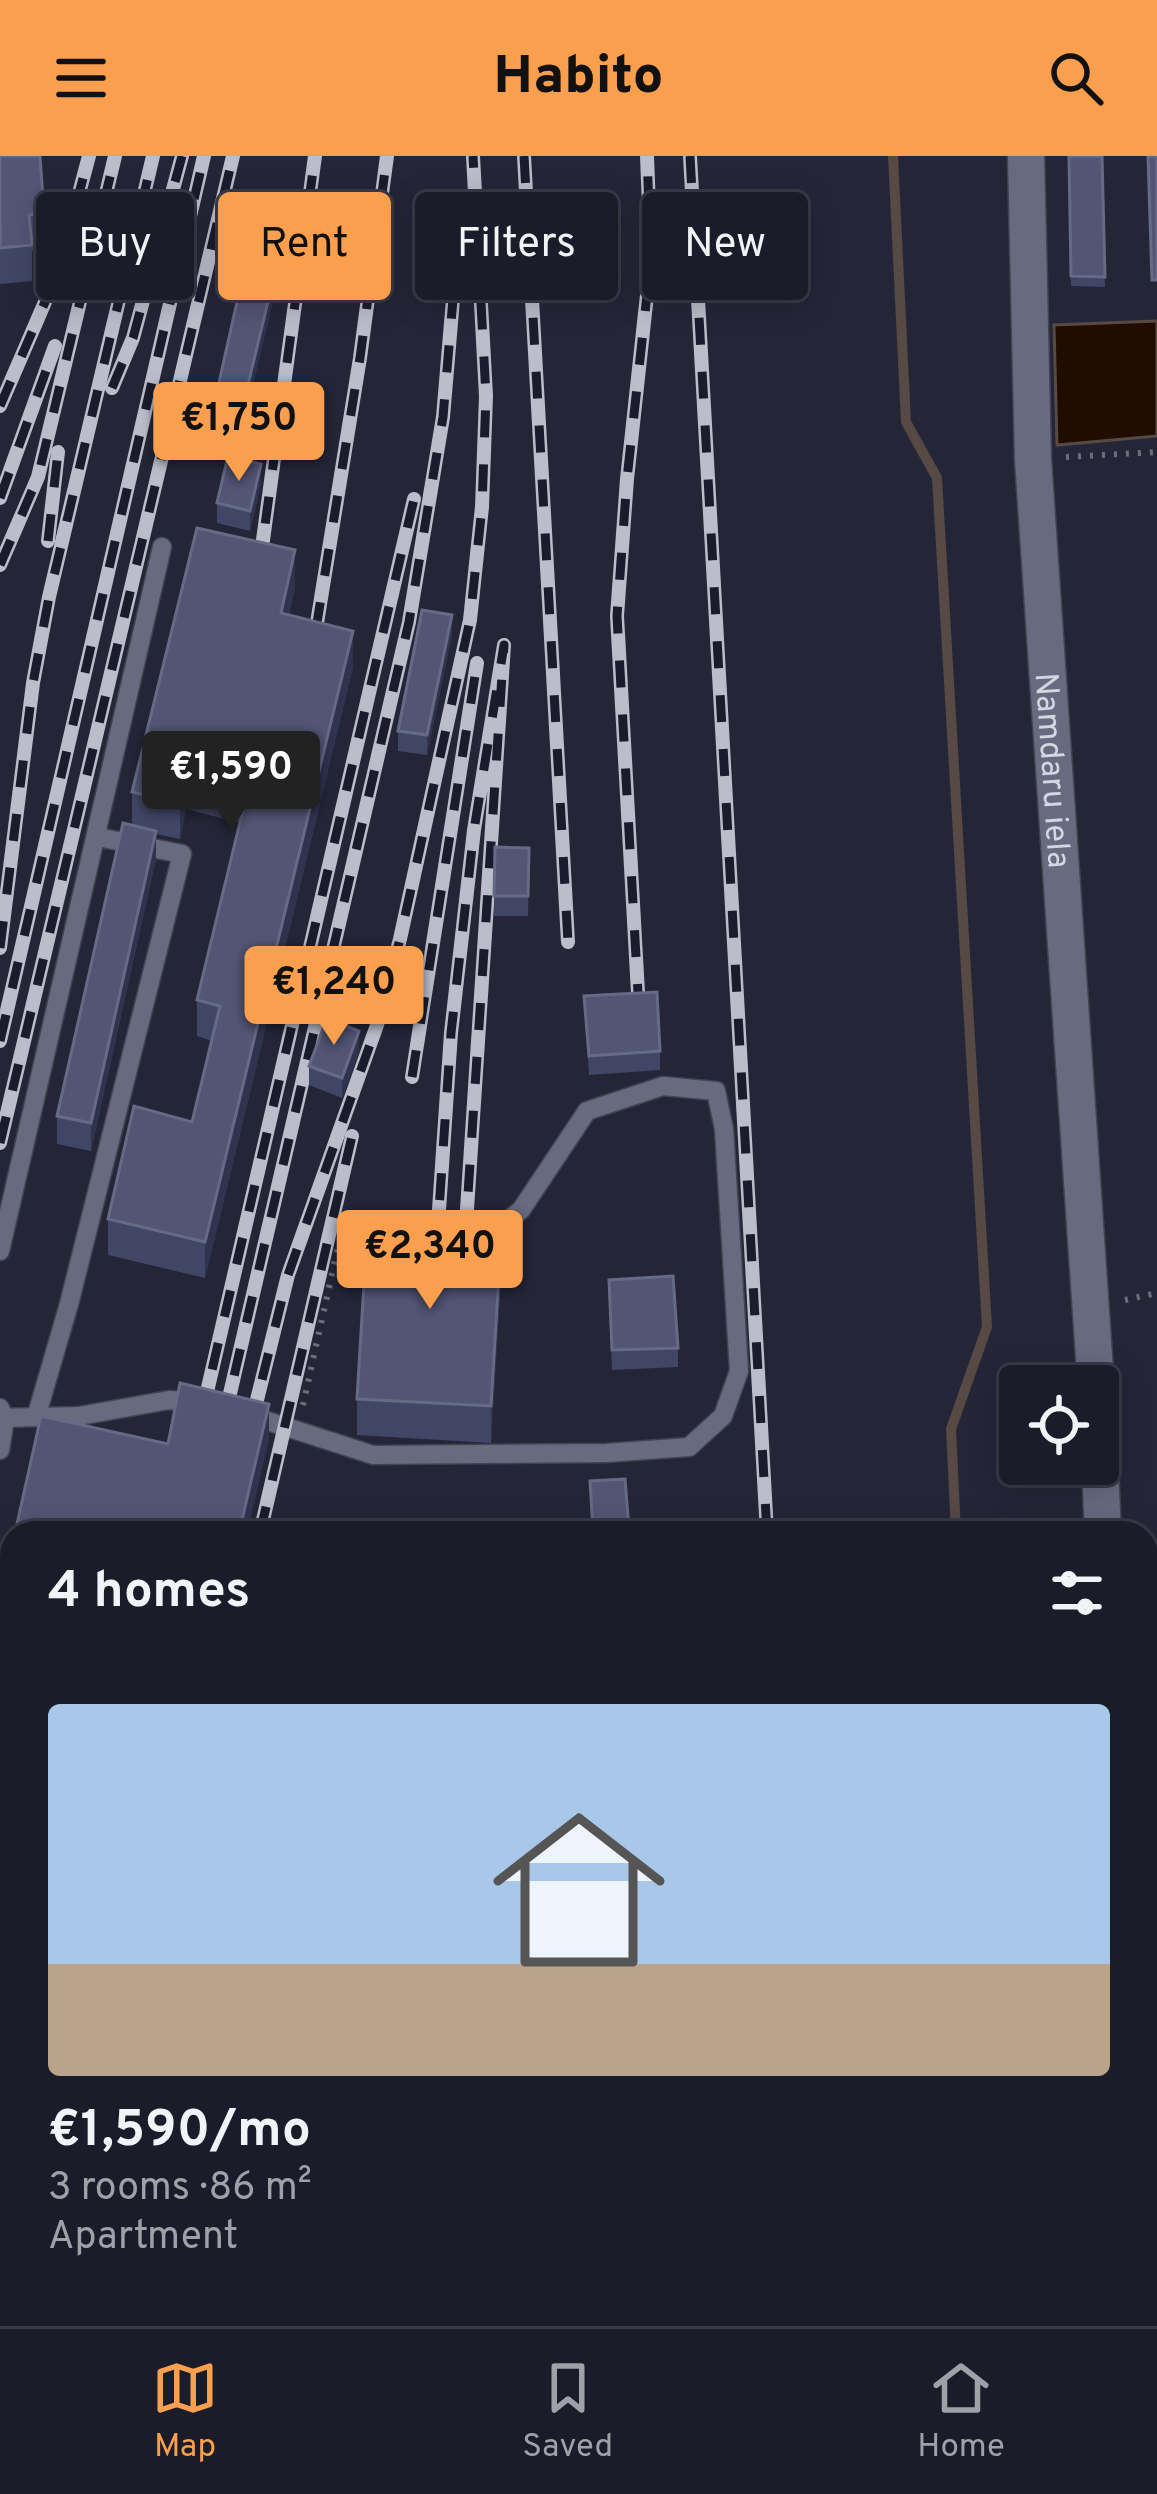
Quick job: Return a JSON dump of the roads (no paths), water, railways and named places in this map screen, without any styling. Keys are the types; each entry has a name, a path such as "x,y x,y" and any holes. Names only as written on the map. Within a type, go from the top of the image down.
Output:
{"street":[{"name":"Namdaru iela","path":"1026,156 1033,459 1095,1365"},
{"path":"1101,1485 1102,1521"}],"lane":[{"path":"0,1250 162,547"},
{"path":"37,1414 182,854 98,837"},
{"path":"0,1450 2,1415 79,1416 169,1400 205,1403 373,1455 606,1453 688,1447 723,1416 739,1371 724,1129 716,1090 663,1086 587,1111 521,1210 495,1231"}],"waterway":[{"path":"893,156 906,422 937,478 987,1327 951,1429 955,1521"}],"railway":[{"path":"0,406 58,272 89,156"},
{"path":"0,565 38,477 115,156"},
{"path":"0,948 33,683 49,597 153,156"},
{"path":"112,388 133,338 182,156"},
{"path":"0,1041 204,156"},
{"path":"0,1143 233,156"},
{"path":"258,577 315,156"},
{"path":"316,629 387,156"},
{"path":"249,1432 288,1275 377,1025 470,620 482,507 486,396 473,156"},
{"path":"524,156 568,942"},
{"path":"639,1011 617,616 651,258 647,156"},
{"path":"690,156 766,1521"},
{"path":"222,1428 409,622 443,417 453,300"},
{"path":"0,498 55,346"},
{"path":"48,541 58,452"},
{"path":"200,1422 414,499"},
{"path":"436,1254 451,1033 474,830 504,645 464,1255"},
{"path":"412,1077 477,663"},
{"path":"263,1521 352,1136"}]}
